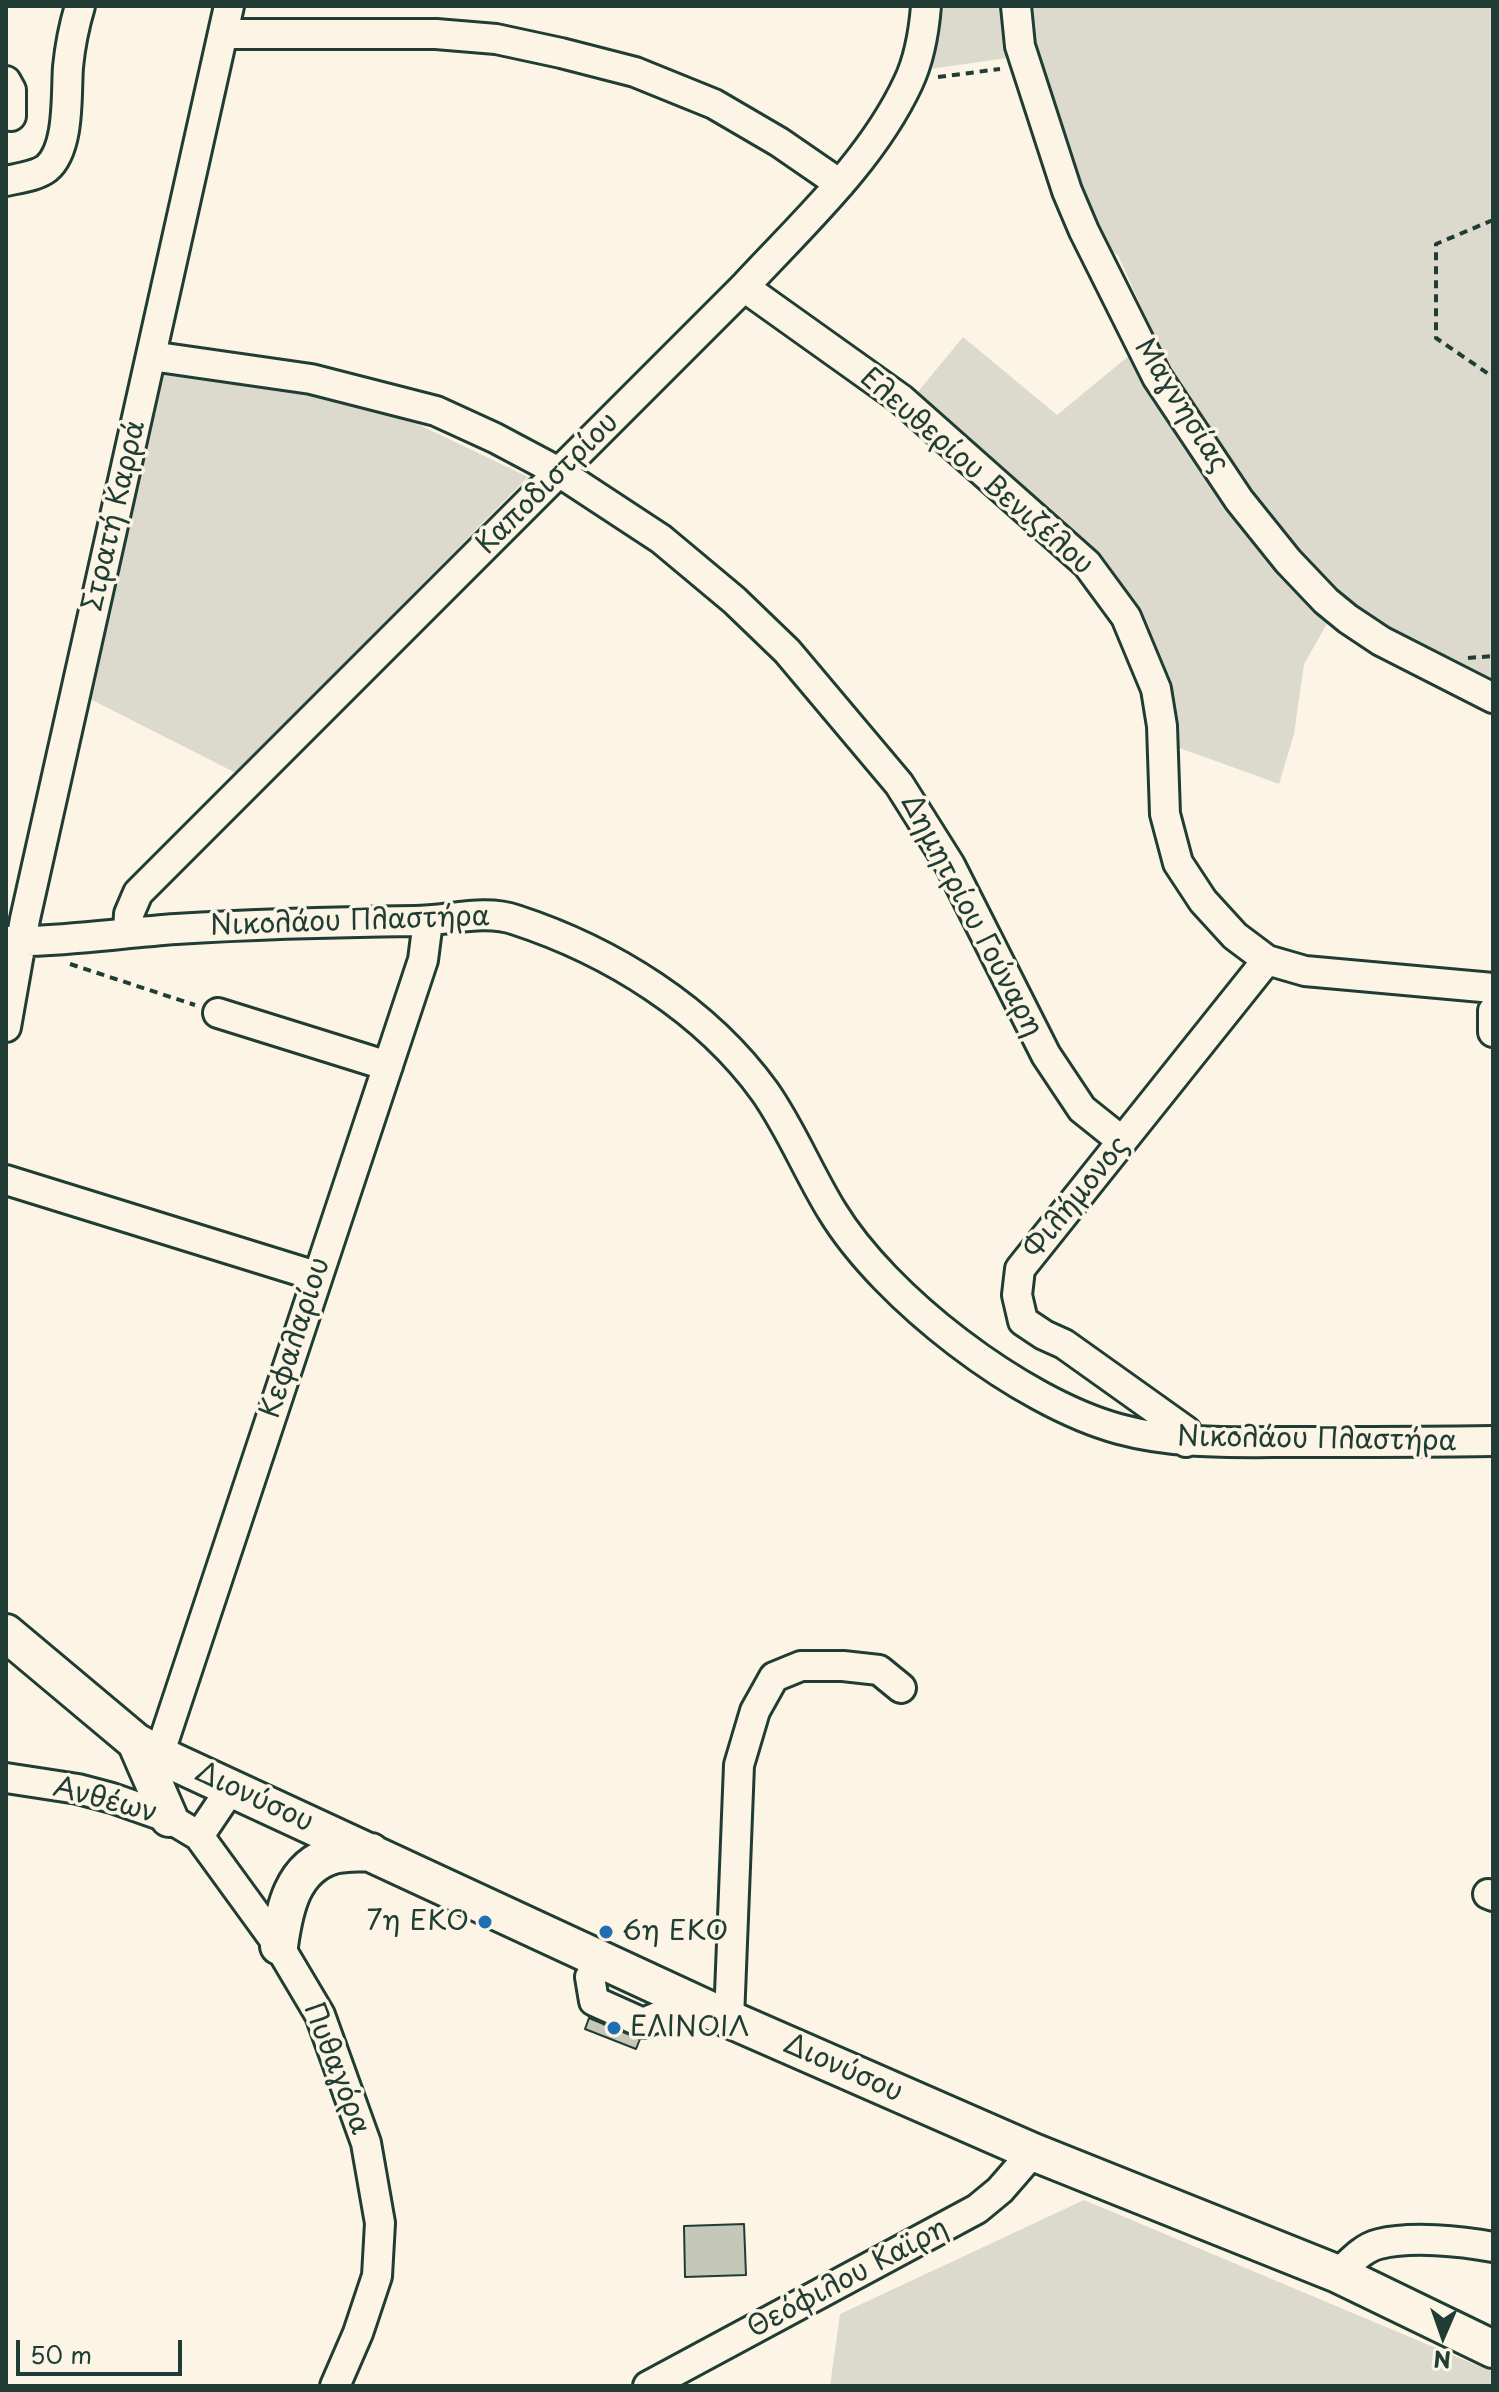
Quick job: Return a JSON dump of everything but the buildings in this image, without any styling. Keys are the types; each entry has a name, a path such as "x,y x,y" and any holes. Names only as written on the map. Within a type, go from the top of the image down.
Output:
{"main road":[{"name":"Διονύσου","path":"6,1633 148,1748 729,2019 1033,2152 1338,2274 1493,2349"},
{"path":"148,1748 184,1827"},
{"path":"279,1946 284,1910 303,1875 316,1862 335,1854 371,1852"}],"street":[{"path":"6,181 35,174 48,167 57,150 67,121 71,38 80,6"},
{"name":"Στρατή Καρρά","path":"6,1027 13,941 151,356 229,6"},
{"name":"Καποδιστρίου","path":"128,932 129,914 138,893 744,287 840,184 884,126 909,81 918,54 926,6"},
{"name":"Μαγνησίας","path":"1016,6 1020,46 1067,191 1084,231 1157,377 1239,500 1288,561 1348,619 1381,641 1493,698"},
{"path":"223,34 436,34 496,39 561,53 635,72 714,104 779,142 840,184"},
{"path":"6,81 11,90 11,116"},
{"name":"Ελευθερίου Βενιζέλου","path":"744,287 901,399 1087,564 1126,617 1156,689 1162,726 1165,814 1178,863 1203,901 1235,936 1267,960 1305,971 1493,988"},
{"name":"Δημητρίου Γούναρη","path":"151,356 311,379 436,411 559,472 661,539 734,600 787,651 899,784 950,865 1046,1055 1082,1109 1122,1141"},
{"name":"Νικολάου Πλαστήρα","path":"13,941 260,924 428,921 488,915 519,920 597,953 668,997 714,1036 764,1091 833,1214 880,1273 954,1338 1029,1390 1116,1428 1186,1442 1493,1441"},
{"name":"Κεφαλαρίου","path":"148,1748 388,1066 423,960 428,921"},
{"name":"Φιλήμονος","path":"1186,1442 1186,1431 1064,1344 1023,1321 1017,1295 1020,1269 1267,960"},
{"path":"1493,1011 1493,1032"},
{"path":"218,1013 388,1066"},
{"path":"6,1180 316,1276"},
{"path":"729,2019 739,1765 755,1711 774,1677 801,1666 879,1670 901,1688"},
{"name":"Ανθέων","path":"6,1778 78,1789 184,1827"},
{"path":"184,1827 232,1787"},
{"name":"Πυθαγόρα","path":"184,1827 279,1946 320,2015 366,2143 380,2223 377,2276 358,2333 335,2386"},
{"path":"590,1977 594,2001 643,2023 667,2013"},
{"name":"Θεόφιλου Καϊρη","path":"650,2386 977,2209 1000,2190 1033,2152"},
{"path":"1338,2274 1363,2251 1378,2244 1416,2241 1474,2243 1493,2247"}],"path":[{"path":"909,81 1027,65"},
{"path":"1493,220 1436,244 1436,338 1493,377"},
{"path":"61,960 218,1013"}],"shaded area":[{"path":"944,6 1493,6 1493,682 1427,654 1340,601 1304,664 1294,734 1279,784 1177,747 1105,570 1060,520 916,394 963,337 1057,415 1154,335 1118,255 1095,242 1035,54 930,69"},
{"path":"156,374 304,392 403,417 528,477 236,773 86,697"},
{"path":"1084,2200 1493,2372 1493,2386 830,2386 840,2314"}],"place":[{"name":"7η ΕΚΟ","path":"485,1922"},
{"name":"6η ΕΚΟ","path":"606,1932"},
{"name":"ΕΛΙΝΟΙΛ","path":"614,2028"}]}
